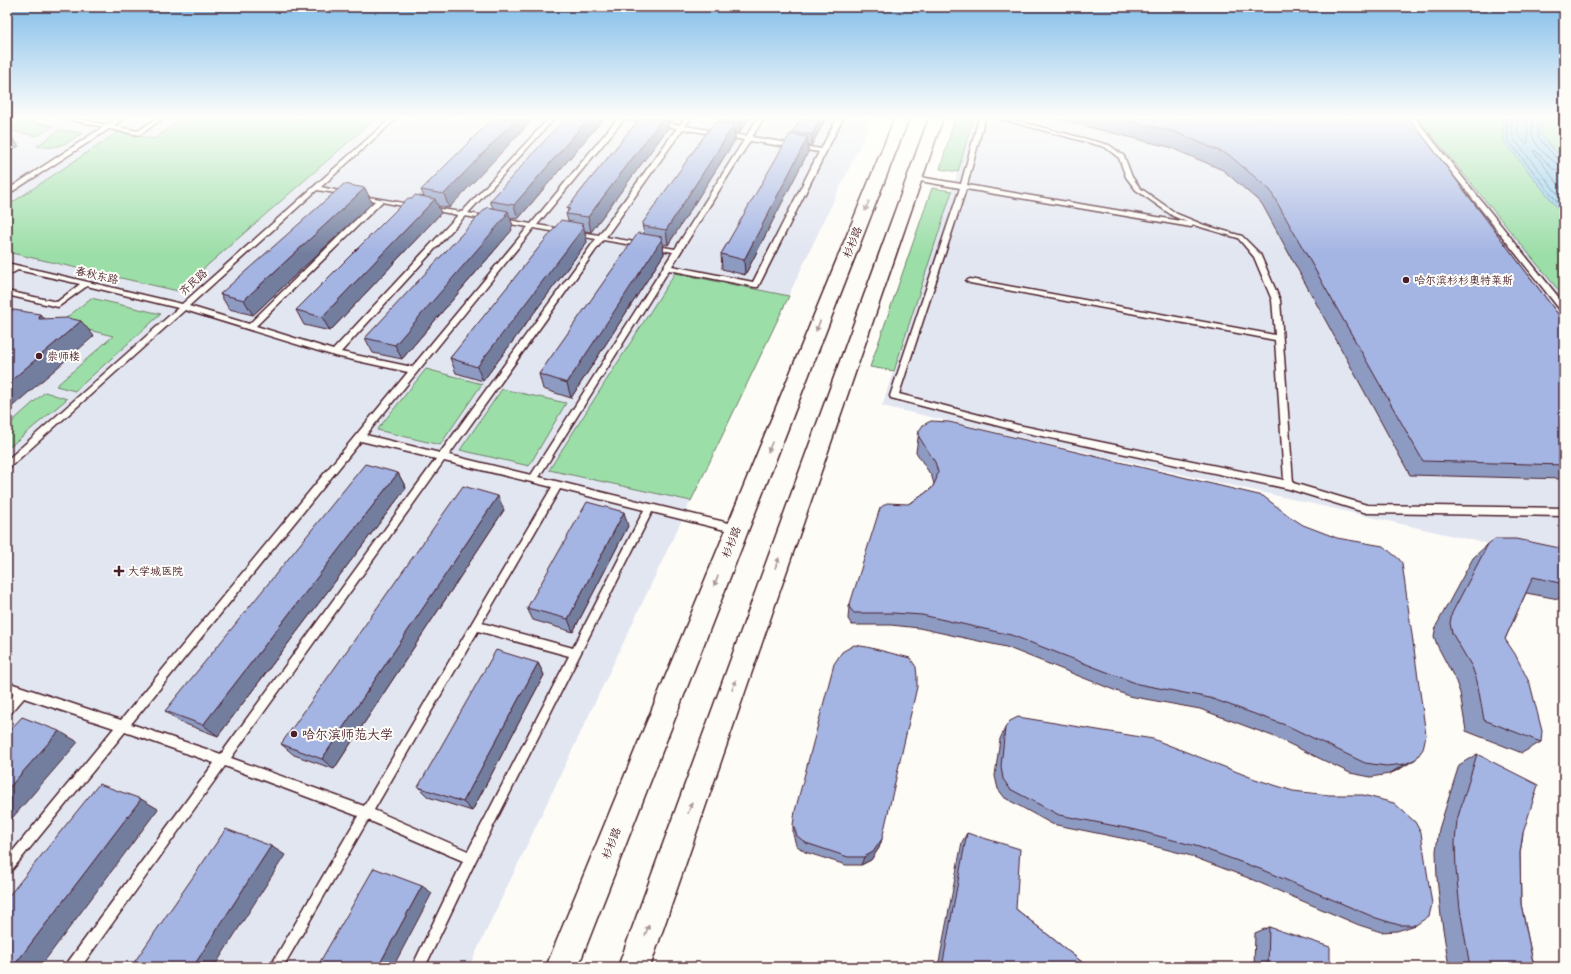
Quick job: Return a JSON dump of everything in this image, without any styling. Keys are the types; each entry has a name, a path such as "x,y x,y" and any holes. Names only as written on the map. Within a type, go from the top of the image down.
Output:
{"main road":[{"name":"杉杉路","path":"562,967 884,163"},
{"path":"634,967 919,163"}],"lane":[{"path":"7,193 52,163"},
{"name":"齐民路","path":"7,465 182,306 343,163"},
{"path":"335,353 510,163"},
{"path":"7,867 584,163"},
{"path":"73,967 655,163"},
{"path":"532,480 732,163"},
{"path":"667,267 755,284 817,163"},
{"path":"969,163 894,396 1018,428 1289,485 1367,509 1564,512"},
{"path":"1124,163 1129,177 1138,189 1175,215 1202,226 1240,237 1256,256 1276,300 1289,485"},
{"path":"1448,163 1564,308"},
{"path":"914,178 1169,222 1202,226"},
{"path":"315,188 677,251"},
{"path":"250,326 380,200"},
{"name":"春秋东路","path":"7,265 182,306 335,353 413,370"},
{"path":"7,274 17,267"},
{"path":"970,281 1279,338"},
{"path":"7,294 58,305 86,283"},
{"path":"359,437 737,529"},
{"path":"276,967 557,486"},
{"path":"418,967 471,858 650,508"},
{"path":"476,626 576,653"},
{"path":"7,687 223,760 366,813 471,858"},
{"path":"7,709 22,692"}],"shaded area":[{"name":"哈尔滨师范大学","path":"7,163 851,163 469,967 7,967"},
{"path":"960,163 1455,163 1564,297 1564,561 882,406"}],"green space":[{"path":"71,163 324,163 178,291 7,252 7,206"},
{"path":"942,163 960,163 958,172 940,169"},
{"path":"1455,163 1564,163 1564,297"},
{"path":"932,188 952,191 894,371 870,367"},
{"path":"675,273 789,296 691,501 549,470"},
{"path":"91,298 161,314 75,391 56,386 113,336 60,323"},
{"path":"426,369 482,384 440,445 377,430"},
{"path":"502,389 566,403 529,466 460,450"},
{"path":"45,392 67,399 7,449 7,426"}],"water":[{"path":"1522,163 1564,163 1564,216"}],"building":[{"path":"448,163 473,163 444,194 421,190"},
{"path":"524,163 550,163 514,205 490,201"},
{"path":"603,163 629,163 588,217 566,214 570,209 567,208"},
{"path":"685,163 709,163 666,230 643,226 644,224 642,224"},
{"path":"773,163 794,163 744,260 721,254"},
{"name":"哈尔滨杉杉奥特莱斯","path":"1239,163 1444,163 1564,322 1564,465 1423,461 1270,190"},
{"path":"344,184 365,188 244,300 220,294"},
{"path":"415,195 435,199 322,317 296,310 408,198 412,199"},
{"path":"487,207 508,211 505,215 507,215 395,345 365,338"},
{"path":"561,220 583,224 581,226 584,227 477,367 450,358"},
{"path":"638,233 662,237 662,239 567,383 539,374"},
{"path":"7,309 40,314 39,319 68,318 81,321 7,384"},
{"path":"931,421 949,422 1263,496 1303,525 1337,538 1383,546 1402,563 1426,735 1423,749 1416,759 1405,764 1386,766 1365,763 1288,726 1210,698 1138,684 1011,635 922,615 854,613 849,607 880,508 887,503 908,504 932,488 936,480 938,472 935,462 919,437 919,431 923,425"},
{"path":"365,464 398,473 203,725 165,711"},
{"path":"463,486 498,496 322,759 281,744"},
{"path":"587,502 624,512 568,619 527,608"},
{"path":"1495,539 1517,539 1564,549 1564,584 1533,577 1505,639 1515,654 1530,684 1542,731 1541,742 1484,720 1477,681 1472,667 1452,633 1450,623 1452,613 1488,544"},
{"path":"854,645 910,658 916,667 917,677 917,687 882,839 873,852 864,857 848,857 806,843 797,836 793,825 795,811 834,664 842,652"},
{"path":"496,650 538,663 463,802 418,787"},
{"path":"22,717 59,731 7,790 7,733"},
{"path":"1018,717 1153,739 1255,779 1293,791 1329,795 1363,795 1394,803 1415,822 1421,833 1432,904 1429,916 1416,925 1399,925 1376,918 1260,869 1199,847 1136,830 1059,815 1010,789 1003,779 1001,766 1005,728 1010,721"},
{"path":"1477,754 1538,785 1523,833 1520,853 1521,904 1534,967 1470,967 1460,909 1455,842 1457,820"},
{"path":"99,784 141,799 13,967 7,967 7,898"},
{"path":"226,829 271,846 193,967 131,967"},
{"path":"967,833 1020,849 1016,909 1088,967 942,967"},
{"path":"374,868 422,886 378,967 317,967"},
{"path":"1269,927 1330,947 1330,967 1268,967"}],"place":[{"name":"哈尔滨杉杉奥特莱斯","path":"1406,280"},
{"name":"崇师楼","path":"39,356"},
{"name":"大学城医院","path":"119,571"},
{"name":"哈尔滨师范大学","path":"294,734"}]}
